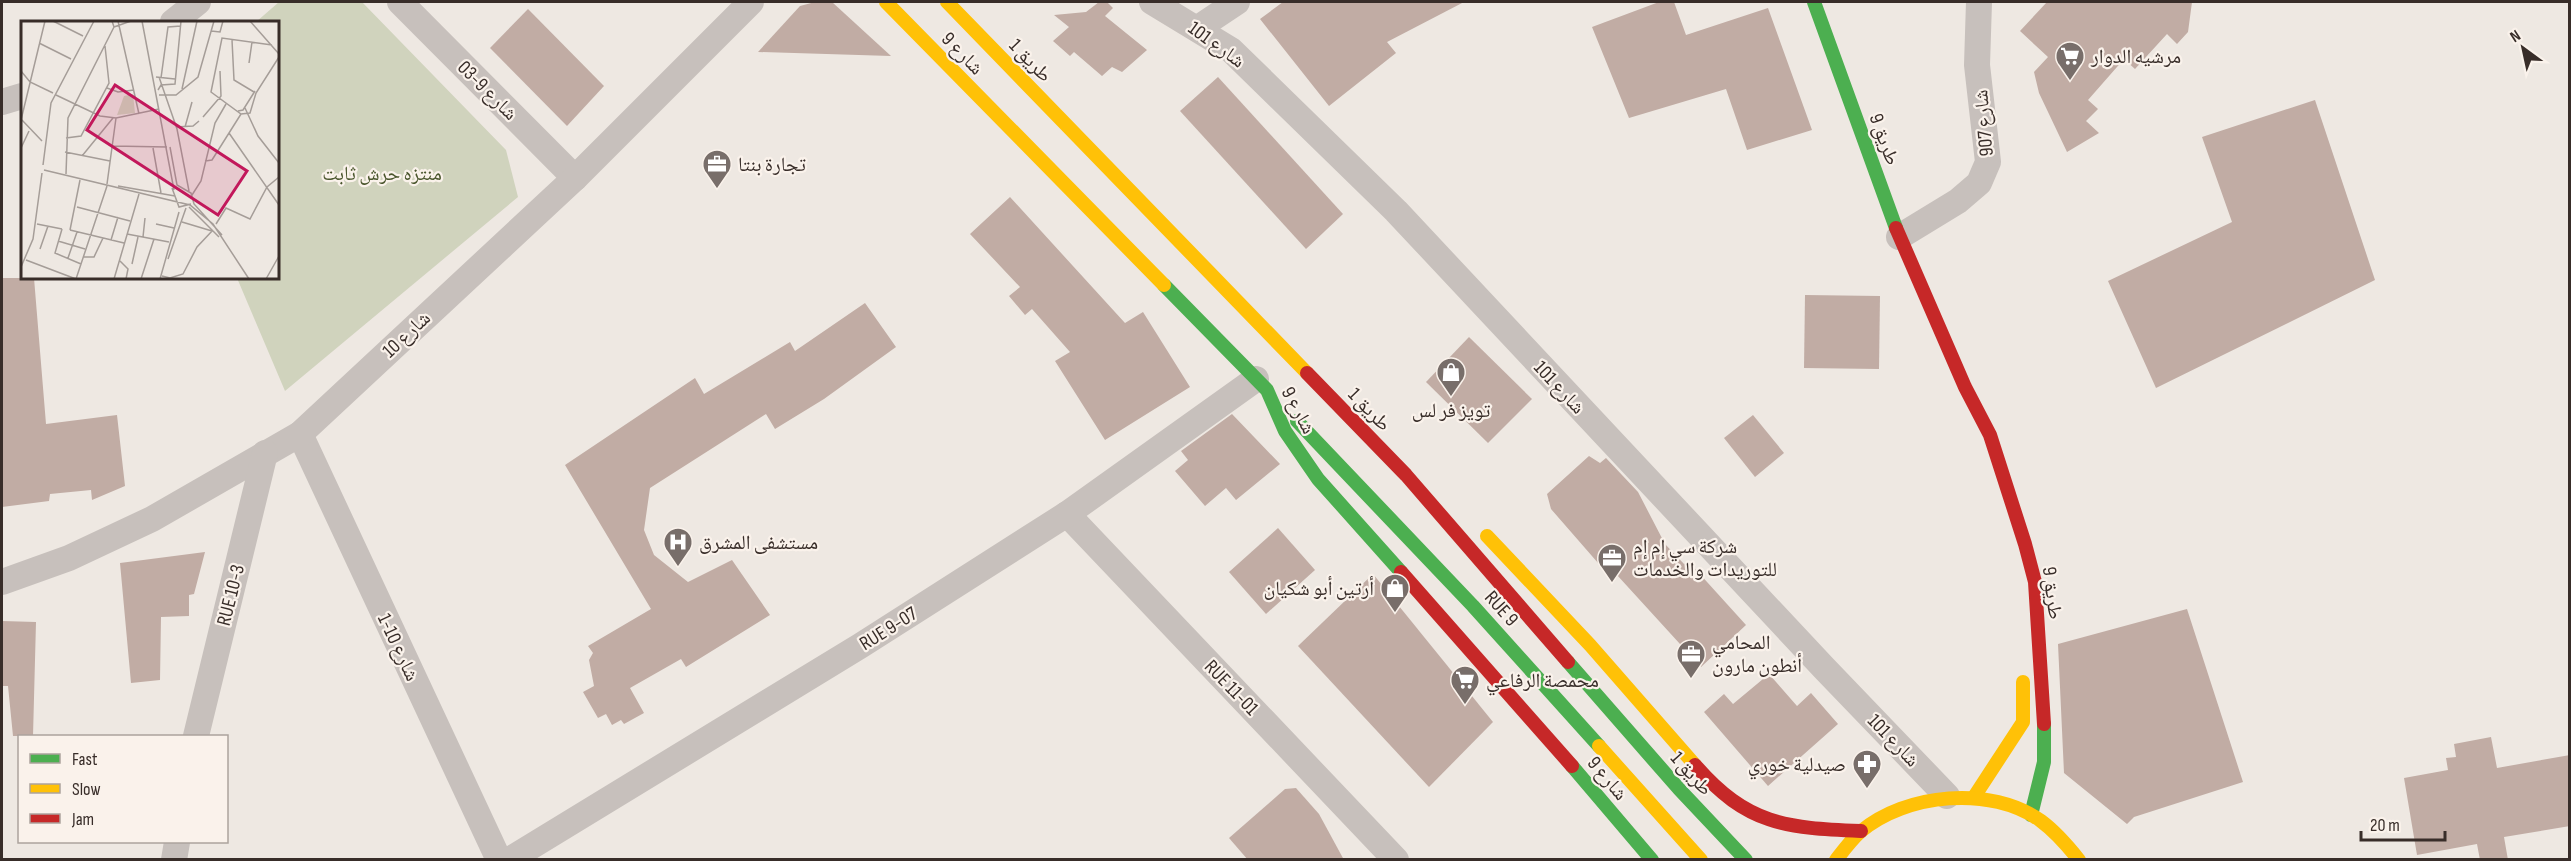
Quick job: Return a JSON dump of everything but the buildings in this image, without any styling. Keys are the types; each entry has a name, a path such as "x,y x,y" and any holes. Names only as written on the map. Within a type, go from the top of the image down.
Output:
{"street":[{"path":"174,21 198,2"},
{"name":"شارع 9-03","path":"400,2 574,178"},
{"name":"شارع 10","path":"2,582 69,558 152,519 300,434 574,178 752,2"},
{"name":"شارع 9","path":"886,2 1261,385 1285,431 1317,479 1522,707 1652,860"},
{"name":"طريق 1","path":"947,2 1406,475 1679,789 1746,860"},
{"name":"شارع 101","path":"1152,2 1231,50 1396,211 1947,796"},
{"path":"1198,28 1237,2"},
{"name":"طريق 9","path":"1814,2 1899,237 1965,387 1990,435 2014,507 2035,582 2044,700 2044,762 2031,814"},
{"name":"شارع 907","path":"1899,237 1958,201 1979,183 1988,162 1977,65 1979,2"},
{"path":"2,102 21,96"},
{"name":"شارع 9","path":"1296,360 1375,422"},
{"name":"RUE 9-07","path":"509,860 860,646 1067,514 1261,385"},
{"name":"RUE 9","path":"1261,385 1473,606 1701,860"},
{"name":"طريق 9","path":"1965,387 1982,456"},
{"name":"شارع 10-1","path":"300,434 499,860"},
{"name":"RUE 10-3","path":"196,735 265,453"},
{"name":"RUE 11-01","path":"1067,514 1396,860"},
{"path":"1481,529 1590,645 1716,791 1739,808 1767,821 1793,827 1861,831"},
{"path":"1974,797 2023,722 2025,711 2021,664"},
{"path":"1836,860 1861,831 1902,807 1947,796 1974,797 2003,803 2031,814 2070,845 2079,860"},
{"path":"174,860 177,843"}],"green space":[{"name":"منتزه حرش ثابت","path":"279,2 362,2 506,150 518,197 285,391 237,279 279,279 279,21 257,21"}],"traffic: fast":[{"path":"1814,2 1896,228"},
{"path":"1164,285 1267,390 1285,431 1318,479 1401,572"},
{"path":"1297,421 1473,606 1599,746"},
{"path":"1568,662 1679,789 1746,860"},
{"path":"2031,815 2044,762 2044,724"},
{"path":"1572,766 1652,860"}],"traffic: slow":[{"path":"886,2 1164,285"},
{"path":"947,2 1307,373"},
{"path":"1487,536 1590,645 1695,765"},
{"path":"1974,797 2023,722 2023,682"},
{"path":"1599,746 1701,860"},
{"path":"1836,860 1860,832 1879,819 1924,802 1949,798 1974,798 1998,802 2021,810 2052,830 2079,860"}],"traffic: jam":[{"path":"1896,228 1965,387 1990,435 2025,544 2035,582 2044,724"},
{"path":"1307,373 1406,475 1568,662"},
{"path":"1401,572 1572,766"},
{"path":"1695,765 1732,800 1769,819 1811,828 1861,831"}],"place":[{"name":"مرشيه الدوار","path":"2070,82"},
{"name":"تجارة بنتا","path":"717,190"},
{"name":"تويز فر لس","path":"1451,398"},
{"name":"مستشفى المشرق","path":"678,568"},
{"name":"شركة سي إم إم للتوريدات والخدمات","path":"1612,584"},
{"name":"أرتين أبو شكيان","path":"1395,614"},
{"name":"المحامي أنطون مارون","path":"1691,680"},
{"name":"محمصة الرفاعي","path":"1465,706"},
{"name":"صيدلية خوري","path":"1867,790"}]}
